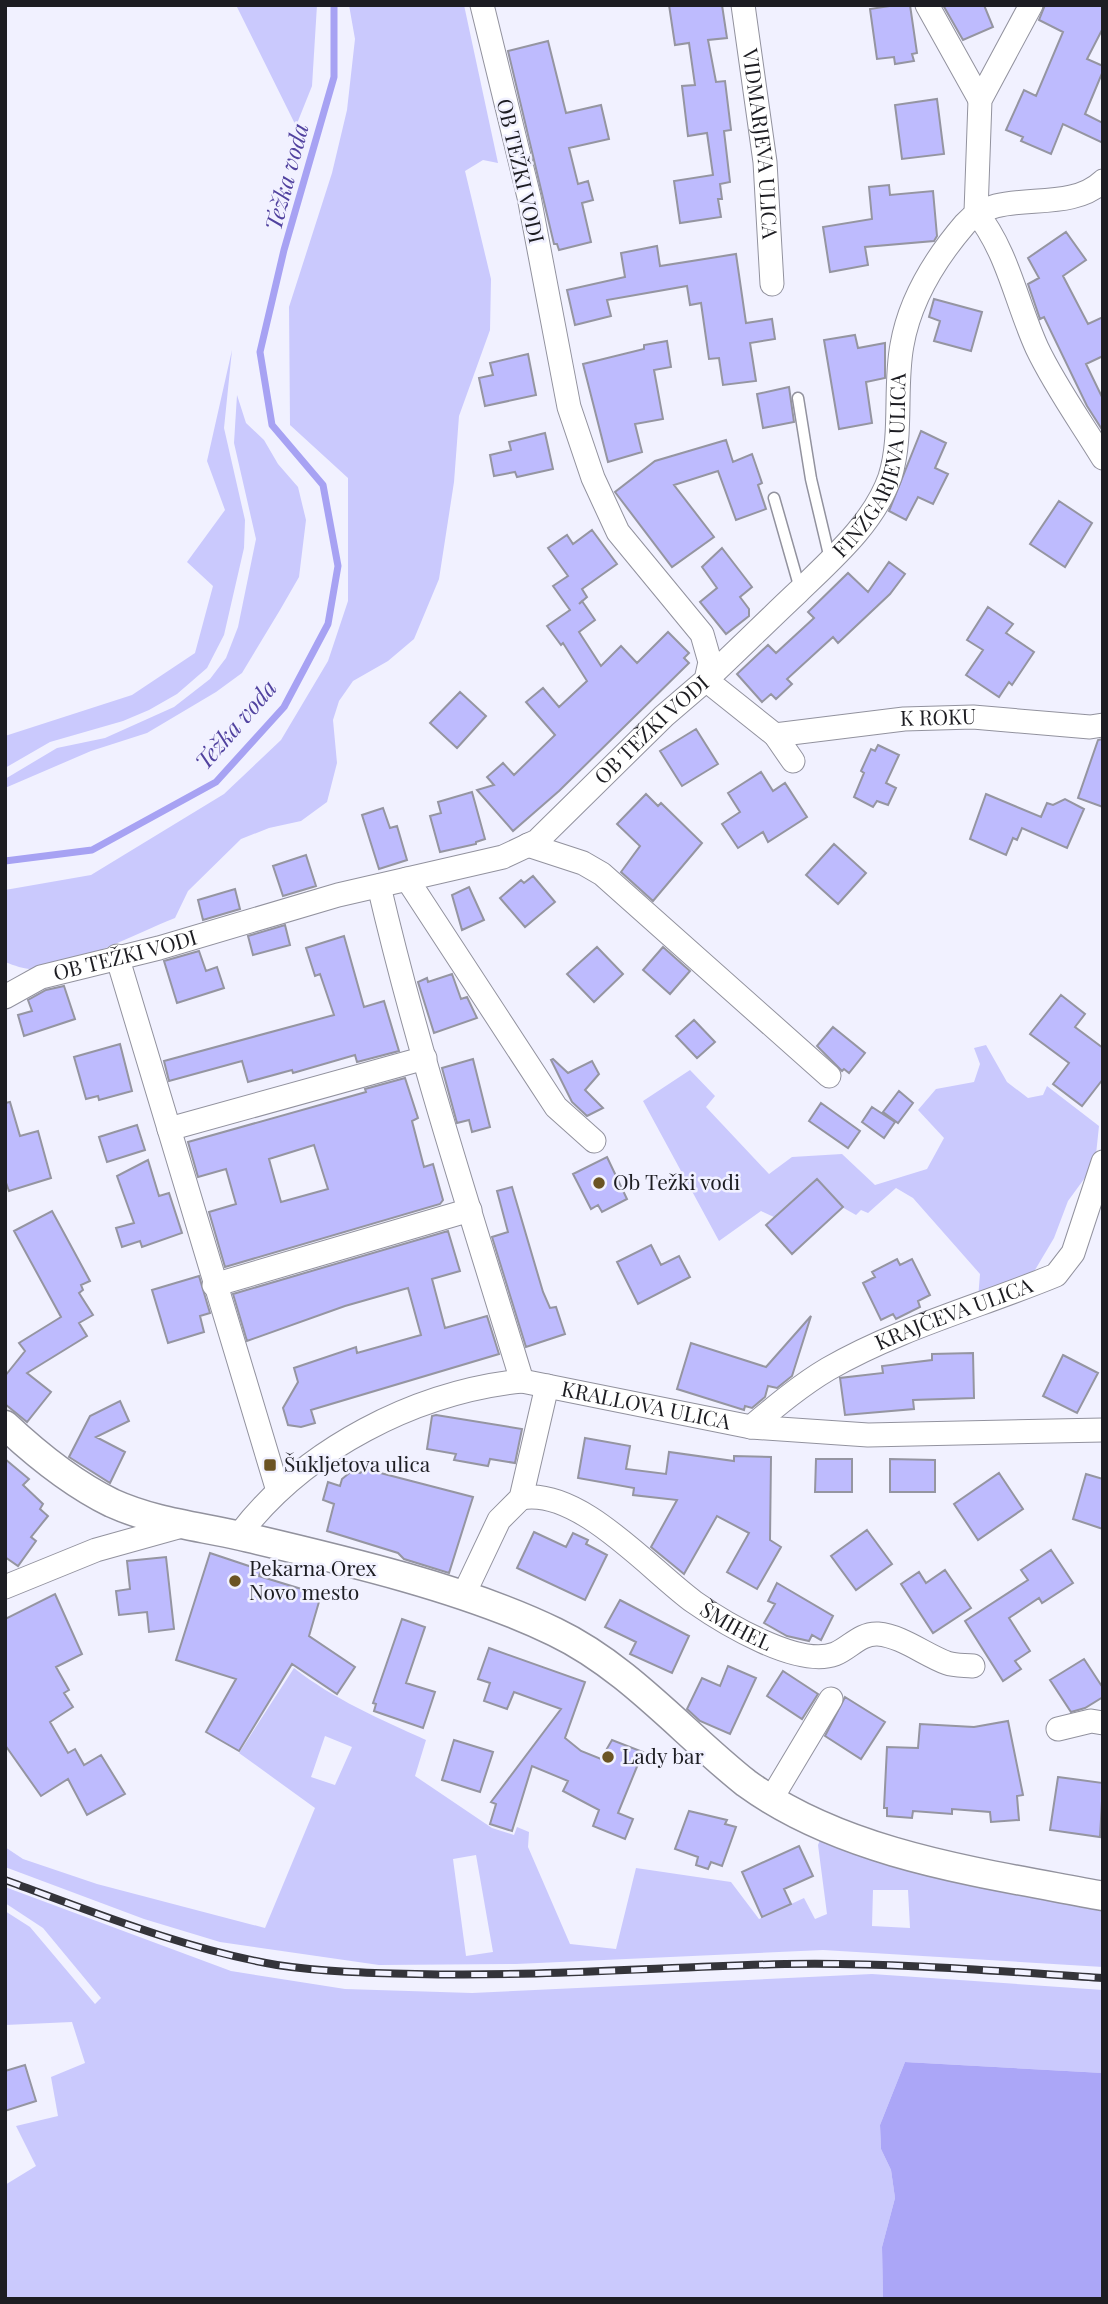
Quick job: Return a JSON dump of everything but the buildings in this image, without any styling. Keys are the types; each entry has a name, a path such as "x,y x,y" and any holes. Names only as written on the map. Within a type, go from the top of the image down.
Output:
{"street":[{"name":"OB TEŽKI VODI","path":"5,997 41,977 117,956 159,948 379,886 503,857 537,841 664,716 706,680 710,662 702,634 618,532 593,478 569,407 529,197 482,5"},
{"name":"VIDMARJEVA ULICA","path":"743,5 765,162 772,284"},
{"path":"927,5 980,100"},
{"path":"1031,5 980,100 976,212 993,233 1038,349 1103,458"},
{"path":"976,212 1076,196 1103,181"},
{"name":"FINŽGARJEVA ULICA","path":"706,680 830,562 875,506 890,476 901,346 913,303 935,264 976,212"},
{"path":"706,680 775,735 793,761"},
{"name":"K ROKU","path":"775,735 904,719 973,717 1090,727 1103,725"},
{"path":"528,845 583,863 602,874 829,1076"},
{"path":"407,879 556,1107 594,1141"},
{"path":"379,886 425,1058 522,1381"},
{"path":"117,956 278,1491"},
{"path":"169,1129 425,1058"},
{"name":"KRAJČEVA ULICA","path":"751,1427 786,1398 829,1369 902,1333 1056,1275 1073,1254 1103,1162"},
{"path":"214,1285 470,1210"},
{"name":"KRALLOVA ULICA","path":"239,1535 260,1507 278,1491 361,1432 406,1411 463,1390 522,1381 751,1427 869,1435 1103,1430"},
{"path":"463,1596 499,1520 521,1498 547,1387"},
{"path":"5,1425 37,1455 91,1491 123,1507 182,1526 239,1535 463,1596 555,1632 600,1657 716,1759 770,1801 824,1826 914,1856 1103,1896"},
{"name":"ŠMIHEL","path":"521,1498 538,1495 584,1515 694,1602 749,1637 787,1651 834,1655 865,1636 878,1634 950,1664 973,1666"},
{"path":"5,1587 96,1550 182,1526"},
{"path":"770,1801 831,1699"},
{"path":"1058,1729 1091,1721 1103,1723"}],"lane":[{"path":"798,398 811,479 830,562"},
{"path":"774,498 800,589"}],"shaded area":[{"path":"236,5 317,5 312,86 296,126"},
{"path":"349,5 464,5 498,163 483,160 465,171 491,279 490,330 459,416 454,482 439,579 414,639 388,661 353,681 339,701 333,720 337,763 327,802 301,821 269,828 241,839 188,891 175,918 108,947 55,965 37,969 13,965 5,962 5,890 91,875 224,794 281,740 328,661 348,601 348,478 290,425 289,307 332,173 347,110 355,39"},
{"path":"232,350 224,428 245,520 244,548 224,635 207,668 177,694 149,710 123,721 50,742 5,768 5,736 132,695 195,653 213,586 187,562 225,510 207,461"},
{"path":"237,395 246,423 264,440 278,464 298,487 306,520 299,577 280,610 242,673 216,692 147,733 91,751 5,788 5,779 57,748 105,738 174,707 210,679 226,658 238,627 256,539 234,443"},
{"path":"986,1045 1007,1082 1028,1098 1043,1095 1047,1086 1099,1126 1095,1164 1068,1201 1054,1238 1035,1270 1001,1293 978,1299 980,1274 913,1198 896,1188 868,1213 861,1210 856,1215 840,1206 802,1240 784,1247 776,1218 761,1211 719,1241 643,1101 690,1070 715,1096 706,1107 769,1174 792,1157 842,1154 875,1185 927,1169 944,1138 918,1110 936,1089 974,1082 980,1064 974,1048"},
{"path":"294,1668 341,1699 426,1740 415,1776 492,1828 514,1835 517,1827 529,1832 528,1847 570,1944 616,1949 636,1868 731,1882 759,1919 804,1898 815,1919 827,1914 818,1845 821,1838 975,1884 1103,1911 1103,1967 823,1950 516,1964 379,1965 220,1942 144,1919 5,1867 5,1847 23,1859 97,1884 265,1928 315,1808 239,1753","holes":["325,1736 352,1747 335,1785 311,1777","476,1855 493,1952 466,1956 453,1859","873,1890 908,1890 910,1928 872,1926"]},
{"path":"5,1887 231,1971 345,1989 472,1993 872,1974 1103,1990 1103,2073 905,2062 880,2125 881,2149 891,2170 895,2198 882,2247 883,2299 5,2299 5,2185 36,2166 16,2126 58,2116 51,2077 85,2063 72,2022 5,2025 5,1911 30,1927 95,2004 101,1998 43,1928 5,1903"},
{"path":"905,2062 1103,2073 1103,2299 883,2299 882,2247 895,2198 891,2170 881,2149 880,2125"}],"waterway":[{"name":"Težka voda","path":"5,861 92,850 216,782 284,707 328,624 338,566 323,485 272,425 260,352 284,250 334,77 334,5"}],"railway":[{"path":"5,1880 173,1940 242,1958 312,1969 462,1975 739,1965 864,1964 1103,1978"}],"place":[{"name":"Ob Težki vodi","path":"599,1183"},
{"name":"Šukljetova ulica","path":"270,1465"},
{"name":"Pekarna Orex Novo mesto","path":"235,1581"},
{"name":"Lady bar","path":"608,1757"}]}
